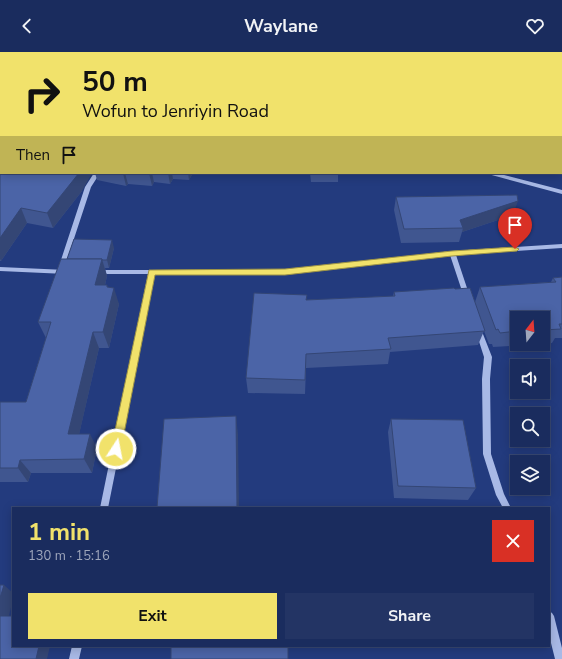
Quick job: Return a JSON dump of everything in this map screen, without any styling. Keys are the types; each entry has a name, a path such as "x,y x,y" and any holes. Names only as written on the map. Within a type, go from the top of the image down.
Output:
{"street":[{"path":"60,272 88,187 96,174"},
{"path":"494,174 562,192"},
{"path":"515,174 518,181"},
{"path":"91,272 285,272 452,254 562,246"},
{"path":"452,254 470,305"},
{"path":"0,269 75,272"},
{"path":"104,507 152,272"},
{"path":"475,320 488,357 486,378 487,454 500,495 506,507"},
{"path":"550,620 560,659"},
{"path":"74,659 77,647"}],"building":[{"path":"0,174 78,174 47,213 21,208 0,238"},
{"path":"517,195 518,201 460,220 463,228 404,229 396,197"},
{"path":"74,239 112,240 107,260 67,259"},
{"path":"61,259 102,259 95,285 107,285 107,287 114,288 103,332 93,332 68,434 90,434 84,459 20,460 18,468 0,468 0,402 26,402 51,322 38,322"},
{"path":"562,277 562,324 559,324 561,329 550,330 550,311 510,311 510,332 500,333 498,329 496,330 480,287 556,282 553,278"},
{"path":"470,288 485,331 388,338 391,349 306,354 305,380 246,378 254,293 307,295 306,300 395,296 394,292"},
{"path":"236,416 237,507 157,507 164,419"},
{"path":"391,419 463,420 476,488 398,486"},
{"path":"0,585 4,585 0,598"},
{"path":"0,616 12,616 12,647 39,647 36,659 0,659"},
{"path":"171,647 288,647 288,659 171,659"}],"route":[{"path":"116,449 152,272 285,272 452,254 515,249"}]}
